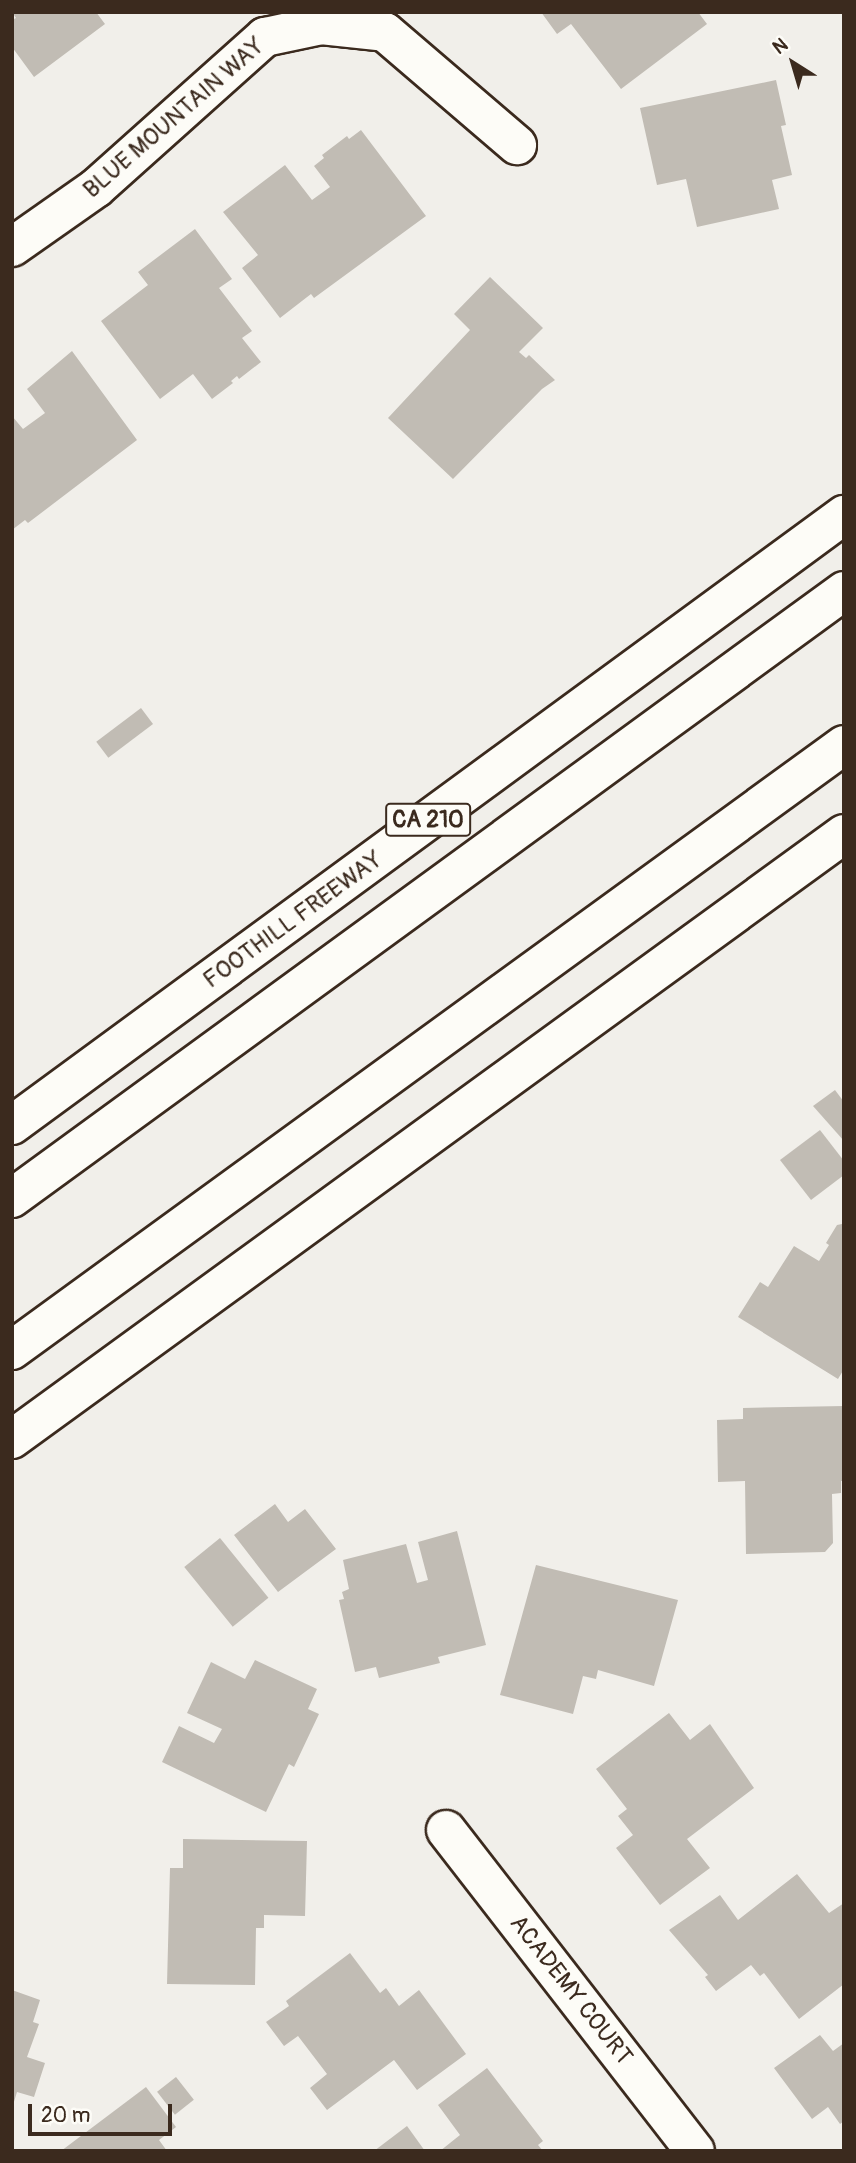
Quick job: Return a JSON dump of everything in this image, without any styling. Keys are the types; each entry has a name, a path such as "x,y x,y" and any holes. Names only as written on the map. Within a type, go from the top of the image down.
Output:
{"main road":[{"name":"BLUE MOUNTAIN WAY","path":"12,247 96,188 265,37 321,25 385,32 517,145"},
{"name":"FOOTHILL FREEWAY","path":"12,1125 844,515"},
{"path":"12,1198 844,591"},
{"path":"12,1350 844,745"},
{"path":"12,1439 844,834"},
{"name":"ACADEMY COURT","path":"446,1830 695,2151"}],"building":[{"path":"12,12 96,12 105,24 34,77 12,47 12,20 16,18"},
{"path":"541,12 698,12 707,24 621,89 571,24 557,34"},
{"path":"776,80 786,125 781,126 792,175 772,180 779,209 697,227 686,179 657,185 640,108"},
{"path":"361,130 426,216 314,298 311,294 280,318 242,268 258,255 223,212 285,165 312,200 330,187 314,166 324,158 322,155 347,136 349,139"},
{"path":"195,229 232,279 219,288 252,331 242,338 261,362 239,379 237,376 231,381 233,383 212,399 193,374 160,399 101,321 148,285 138,272"},
{"path":"490,277 543,328 519,352 526,358 529,355 555,380 542,389 453,479 388,418 470,330 454,314"},
{"path":"72,351 137,440 28,523 25,520 12,530 12,416 23,429 45,413 27,389"},
{"path":"141,708 153,724 108,758 96,742"},
{"path":"835,1090 844,1102 844,1141 813,1106"},
{"path":"820,1130 844,1161 844,1175 811,1200 780,1160"},
{"path":"842,1224 844,1369 838,1379 738,1317 760,1282 768,1287 794,1246 819,1261 837,1225"},
{"path":"844,1406 844,1481 841,1481 841,1493 832,1494 833,1543 825,1552 746,1554 745,1481 718,1482 717,1420 743,1419 743,1408"},
{"path":"275,1504 288,1522 305,1509 336,1549 278,1592 234,1535"},
{"path":"457,1531 486,1645 438,1657 440,1663 379,1678 376,1667 355,1672 339,1600 344,1599 342,1592 349,1589 343,1560 406,1544 417,1583 428,1580 418,1542"},
{"path":"220,1538 268,1598 233,1627 184,1567"},
{"path":"536,1565 678,1600 654,1686 598,1670 596,1679 583,1676 573,1714 500,1695"},
{"path":"255,1660 317,1689 308,1709 319,1714 294,1767 289,1764 266,1812 162,1762 179,1726 214,1743 222,1729 187,1713 211,1662 245,1679"},
{"path":"669,1713 690,1740 710,1724 754,1788 687,1839 710,1868 660,1905 616,1848 633,1835 618,1816 627,1809 596,1769"},
{"path":"183,1839 307,1841 305,1916 264,1915 264,1928 256,1928 255,1985 167,1984 170,1868 183,1868"},
{"path":"797,1874 829,1913 844,1903 844,1984 799,2019 764,1973 760,1976 751,1965 716,1991 705,1977 708,1975 669,1930 720,1895 738,1920"},
{"path":"350,1953 380,1993 386,1988 399,2006 419,1990 466,2054 417,2090 394,2060 327,2110 310,2088 327,2074 298,2036 284,2046 266,2022 289,2006 286,2001"},
{"path":"12,1990 40,2000 33,2022 39,2024 27,2057 45,2063 34,2097 17,2092 13,2105"},
{"path":"820,2035 833,2051 844,2043 844,2121 840,2124 828,2107 812,2119 774,2068"},
{"path":"487,2068 543,2141 538,2145 543,2151 440,2151 460,2135 438,2105"},
{"path":"176,2077 194,2100 175,2115 157,2092"},
{"path":"146,2087 176,2127 159,2140 167,2151 61,2151"},
{"path":"407,2126 425,2151 374,2151"}]}
